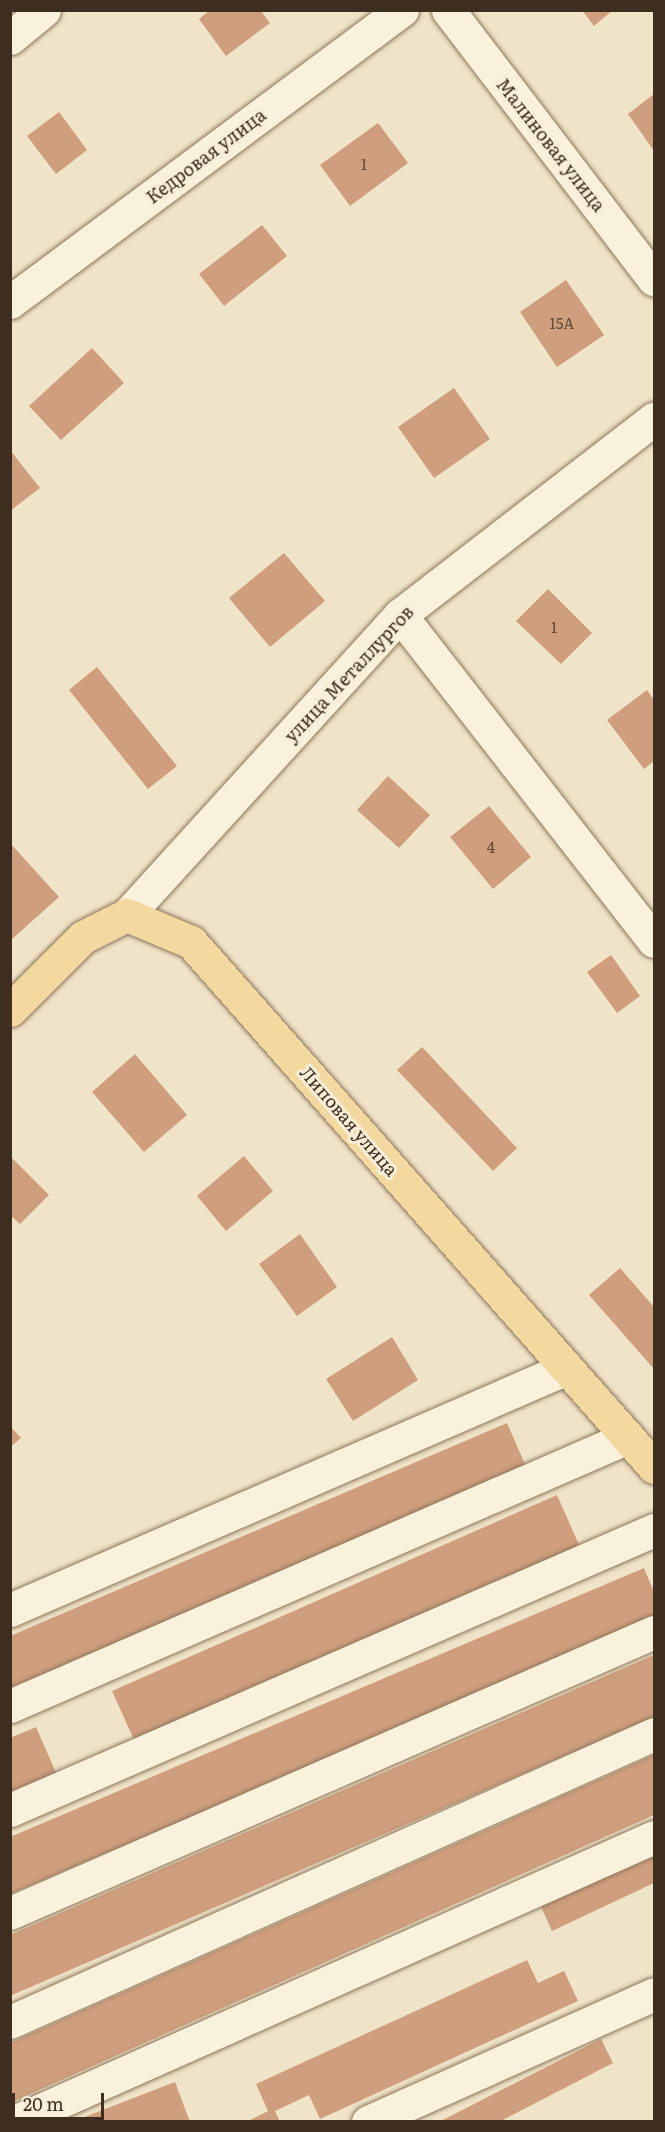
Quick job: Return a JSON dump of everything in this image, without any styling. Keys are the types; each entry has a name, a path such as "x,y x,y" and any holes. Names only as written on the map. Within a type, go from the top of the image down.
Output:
{"main road":[{"path":"10,1010 83,937 127,915"},
{"name":"Липовая улица","path":"127,915 191,942 654,1467"}],"street":[{"path":"10,38 44,10"},
{"name":"Кедровая улица","path":"10,302 402,10"},
{"name":"Малиновая улица","path":"448,10 654,279"},
{"name":"улица Металлургов","path":"127,915 400,615 654,419"},
{"path":"400,615 654,941"},
{"path":"10,1610 567,1368"},
{"path":"10,1706 628,1437"},
{"path":"10,1810 654,1530"},
{"path":"10,1913 654,1632"},
{"path":"10,2022 654,1734"},
{"path":"14,2121 654,1837"},
{"path":"369,2121 654,1995"}],"building":[{"path":"210,10 260,10 270,23 226,56 199,19"},
{"path":"582,10 613,10 594,26"},
{"path":"654,94 654,151 628,114"},
{"path":"59,112 87,150 56,174 27,136"},
{"path":"378,123 408,163 350,206 320,165"},
{"path":"262,225 287,256 224,306 199,274"},
{"path":"566,280 604,335 557,367 520,312"},
{"path":"92,348 124,383 61,440 29,406"},
{"path":"454,388 490,439 434,478 398,427"},
{"path":"10,450 40,488 10,511"},
{"path":"284,553 325,601 270,647 229,598"},
{"path":"548,589 592,633 561,664 516,621"},
{"path":"97,667 177,766 148,789 69,690"},
{"path":"647,690 654,700 654,761 644,769 607,720"},
{"path":"388,776 430,815 399,848 357,810"},
{"path":"489,806 531,857 493,889 450,837"},
{"path":"10,843 59,897 12,939 10,937"},
{"path":"611,955 640,996 617,1013 587,972"},
{"path":"422,1047 517,1148 493,1171 397,1070"},
{"path":"135,1054 187,1115 144,1152 92,1092"},
{"path":"10,1156 49,1195 20,1224 10,1215"},
{"path":"244,1156 273,1191 226,1231 197,1196"},
{"path":"300,1234 337,1287 297,1316 259,1264"},
{"path":"620,1268 654,1307 654,1369 589,1295"},
{"path":"392,1337 418,1380 353,1421 326,1379"},
{"path":"507,1423 528,1471 10,1694 10,1636"},
{"path":"10,1426 21,1438 10,1447"},
{"path":"557,1495 580,1547 135,1742 112,1691"},
{"path":"644,1568 654,1592 654,1620 10,1894 10,1837"},
{"path":"654,1655 654,1717 10,1996 10,1935"},
{"path":"36,1727 57,1775 10,1796 10,1738"},
{"path":"654,1755 654,1815 10,2103 10,2043"},
{"path":"654,1855 654,1883 552,1931 541,1907"},
{"path":"527,1960 538,1983 564,1971 578,2001 320,2119 309,2095 275,2111 280,2122 246,2122 268,2111 256,2084"},
{"path":"601,2039 613,2063 499,2122 439,2122"},
{"path":"175,2082 190,2122 74,2122 74,2121"}]}
